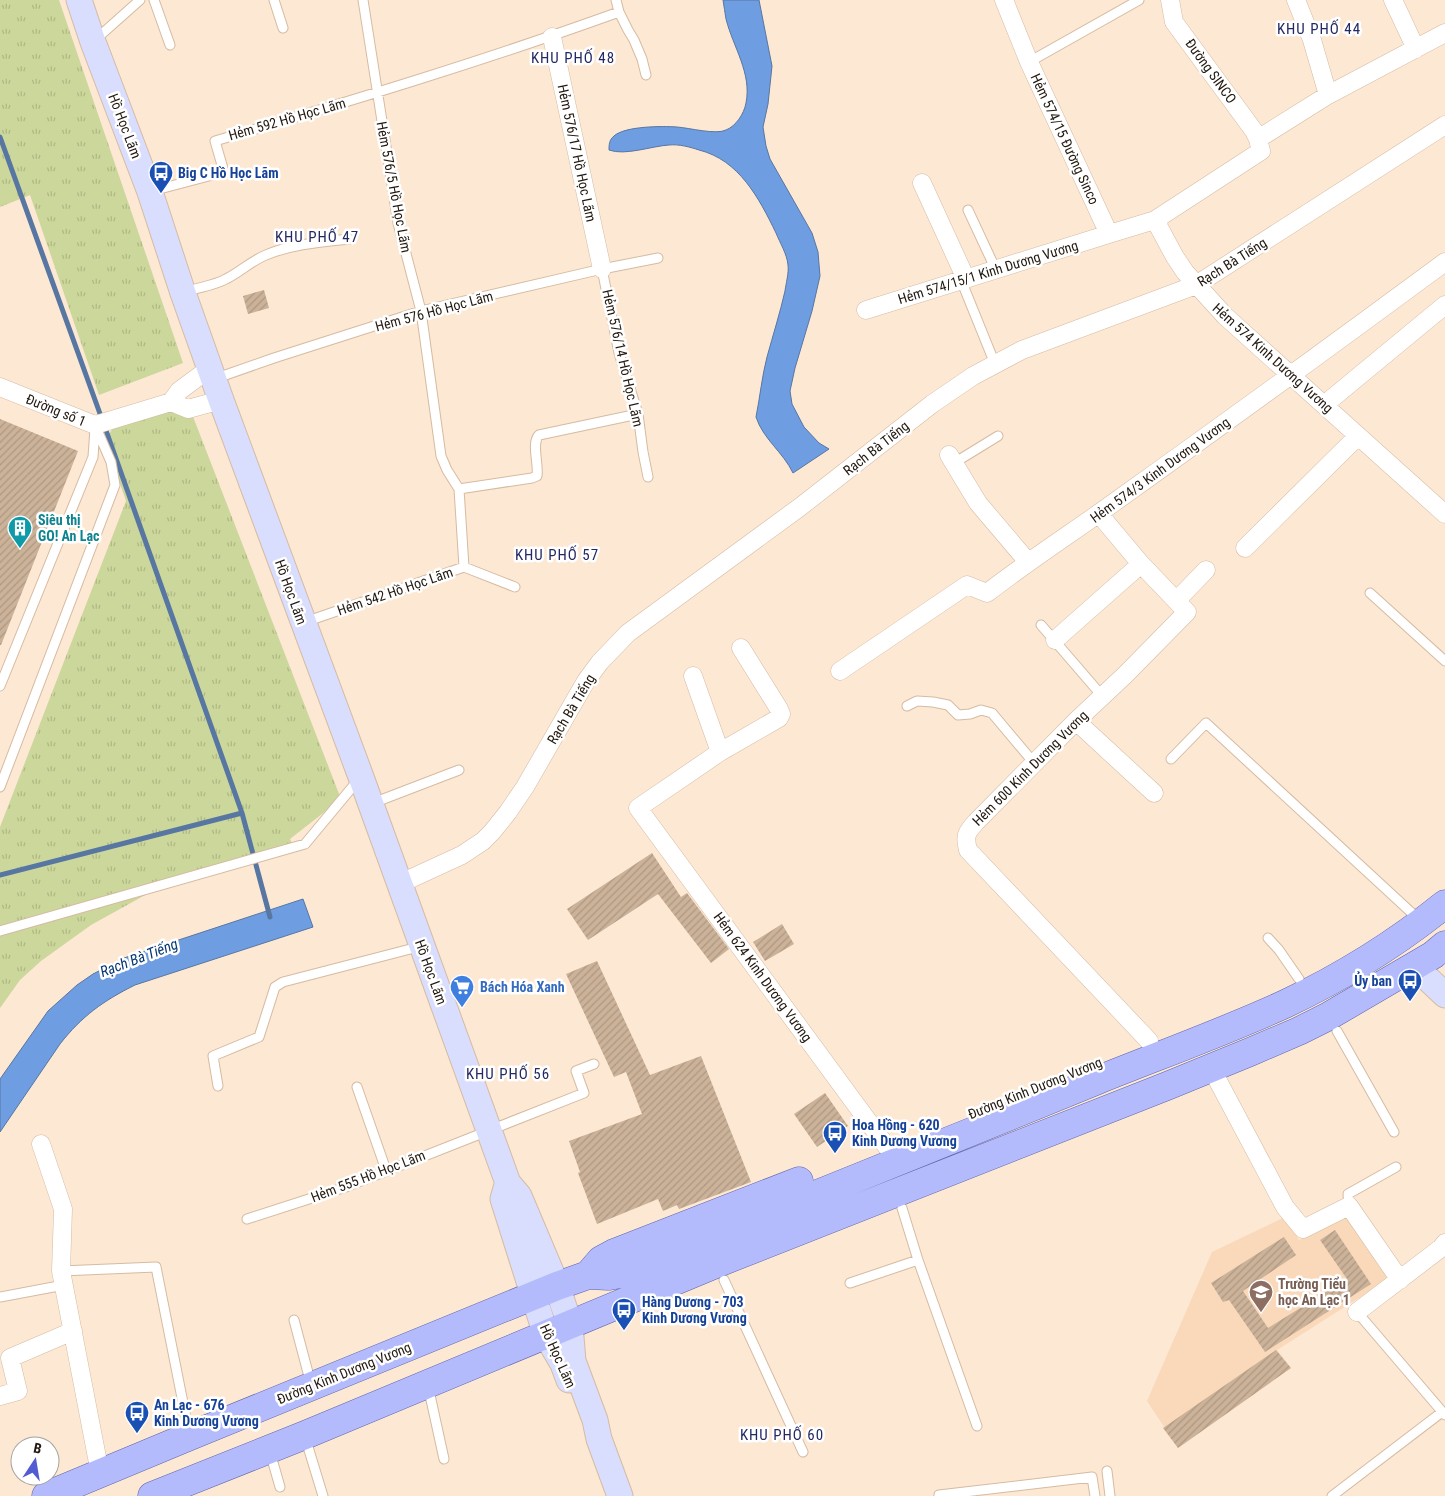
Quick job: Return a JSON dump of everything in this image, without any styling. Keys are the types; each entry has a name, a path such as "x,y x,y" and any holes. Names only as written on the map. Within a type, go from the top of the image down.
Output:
{"main road":[{"name":"Hồ Học Lãm","path":"79,0 93,42 188,292 215,382 361,776 508,1183 503,1199 546,1290 558,1330 573,1361 620,1496"},
{"name":"Đường Kinh Dương Vương","path":"46,1496 546,1290 588,1275 620,1274 812,1185 1155,1056 1193,1033 1364,947 1414,914 1445,888"},
{"name":"Đường Kinh Dương Vương","path":"893,1154 996,1105 1148,1041 1193,1033 1286,1003 1328,982 1375,954 1445,904"},
{"path":"604,1311 626,1314 648,1310 1155,1108 1327,1017 1433,955 1445,945"},
{"path":"152,1496 718,1263 1215,1075 1337,1031 1439,981"},
{"path":"1193,1033 1215,1075"}],"street":[{"name":"Hẻm 574/15 Đường Sinco","path":"1004,0 1029,62 1109,234"},
{"name":"Đường SINCO","path":"1170,0 1174,22 1258,139"},
{"path":"1296,0 1312,40 1328,94"},
{"path":"1393,0 1416,49"},
{"path":"1109,234 1155,220 1261,151 1258,139 1328,94 1445,33"},
{"name":"Hẻm 576/17 Hồ Học Lãm","path":"552,37 602,269"},
{"name":"Rạch Bà Tiếng","path":"401,888 462,855 492,832 525,787 586,681 600,662 628,633 800,507 939,399 973,376 1022,350 1199,289 1445,125"},
{"name":"Rạch Bà Tiếng","path":"401,888 467,863 499,838 533,792 594,686 620,653 649,628 773,538 938,411 978,384 1026,359 1199,289 1445,136"},
{"path":"922,183 964,280"},
{"name":"Hẻm 574 Kinh Dương Vương","path":"1155,220 1175,257 1199,289 1225,316 1445,514"},
{"name":"Hẻm 574/15/1 Kinh Dương Vương","path":"866,310 1109,234"},
{"name":"Hẻm 574/3 Kinh Dương Vương","path":"840,671 967,585 987,593 1291,376 1445,262"},
{"path":"1324,405 1445,305"},
{"path":"171,402 179,390 215,382"},
{"name":"Đường số 1","path":"0,387 95,425 171,402 188,409 215,382"},
{"path":"1245,548 1358,436"},
{"path":"952,459 978,503 1028,562"},
{"path":"1099,514 1141,564 1182,606"},
{"path":"1055,640 1141,564"},
{"name":"Hẻm 600 Kinh Dương Vương","path":"1148,1041 968,850 965,840 968,831 1102,697 1182,606 1206,570"},
{"path":"693,676 720,752 780,716 779,709 741,648"},
{"path":"1076,721 1154,793"},
{"name":"Hẻm 624 Kinh Dương Vương","path":"720,752 638,808 893,1154"},
{"path":"1215,1075 1285,1207 1304,1229 1349,1206 1400,1280"},
{"path":"41,1144 62,1209 62,1278 100,1473"},
{"path":"1357,1312 1445,1243"},
{"path":"0,1396 18,1391 10,1358 73,1331"}],"lane":[{"path":"93,42 140,0"},
{"path":"154,0 170,45"},
{"path":"274,0 283,28"},
{"name":"Hẻm 576/5 Hồ Học Lãm","path":"363,0 398,223 421,311 441,456 459,489"},
{"path":"616,0 619,12 642,59 646,75"},
{"path":"1029,62 1140,0"},
{"path":"377,92 552,37 619,12"},
{"name":"Hẻm 592 Hồ Học Lãm","path":"150,192 224,172 215,141 377,92"},
{"path":"968,210 996,270"},
{"path":"188,292 217,283 266,255 302,244 349,239"},
{"name":"Hẻm 576 Hồ Học Lãm","path":"215,382 274,358 421,311 658,258"},
{"name":"Hẻm 576/14 Hồ Học Lãm","path":"602,269 619,353 638,414 642,452 648,477"},
{"path":"964,280 995,364"},
{"path":"464,566 459,489 537,476 535,444 536,438 539,436 638,414"},
{"path":"0,686 92,457 95,425"},
{"path":"0,787 115,485 111,462 95,425"},
{"path":"952,459 998,436"},
{"name":"Hẻm 542 Hồ Học Lãm","path":"303,623 464,566 515,587"},
{"path":"1370,593 1445,661"},
{"path":"1041,625 1102,697"},
{"path":"907,706 917,701 932,702 948,705 958,715 970,714 981,710 992,713 1034,763"},
{"path":"1171,759 1206,722 1414,914"},
{"path":"371,804 459,770"},
{"path":"0,932 305,844 361,776"},
{"path":"1268,938 1279,950 1299,979"},
{"path":"218,1086 213,1056 259,1037 275,987 283,982 422,946"},
{"path":"1337,1031 1394,1132"},
{"name":"Hẻm 555 Hồ Học Lãm","path":"247,1219 346,1187 584,1093 576,1071 594,1064"},
{"path":"357,1087 386,1170"},
{"path":"1349,1206 1348,1194 1396,1167"},
{"path":"902,1208 918,1260 977,1426"},
{"path":"850,1283 918,1260"},
{"path":"0,1296 62,1278 156,1267 190,1436"},
{"path":"724,1280 803,1452"},
{"path":"1332,1496 1444,1414 1357,1312"},
{"path":"294,1320 312,1386"},
{"path":"428,1383 444,1459"},
{"path":"305,1434 323,1496"},
{"path":"269,1448 280,1488"},
{"path":"1107,1471 1110,1496"},
{"path":"939,1496 1092,1477 1095,1496"}],"shaded area":[{"name":"Trường Tiểu học An Lạc 1","path":"1349,1215 1395,1275 1277,1350 1291,1368 1178,1448 1147,1401 1212,1252 1285,1217 1299,1240"}],"green space":[{"path":"0,0 59,0 183,363 99,395 30,195 0,207"},
{"path":"173,406 192,414 341,799 290,839 294,850 147,894 91,925 41,961 20,980 0,1008 0,827 126,501 105,440 115,425"}],"water":[{"path":"723,0 759,0 772,66 768,104 763,127 766,146 770,159 812,233 818,252 820,276 790,391 792,404 804,427 819,443 829,449 793,473 784,458 763,432 756,417 765,364 783,299 788,268 776,233 755,194 726,162 713,155 692,148 677,145 623,152 609,150 612,138 626,130 644,127 677,127 710,132 722,131 733,126 739,119 746,103 746,81 741,60 726,19"},
{"name":"Rạch Bà Tiếng","path":"303,899 313,927 135,985 94,1010 76,1025 60,1044 0,1132 0,1079 48,1011 77,985 93,974 124,958"}],"building":[{"path":"264,290 269,308 248,314 243,296"},
{"name":"Siêu thị GO! An Lạc","path":"0,419 78,451 1,645 0,645"},
{"path":"652,853 681,897 687,893 729,949 711,963 658,894 588,940 567,909"},
{"path":"782,924 794,944 765,961 753,942"},
{"path":"597,961 650,1075 701,1056 751,1182 679,1209 677,1205 663,1211 658,1199 597,1224 578,1173 580,1172 569,1141 642,1114 626,1072 614,1077 566,974"},
{"path":"825,1093 848,1126 817,1147 794,1114"},
{"path":"1335,1230 1371,1284 1265,1352 1229,1300 1223,1302 1211,1283 1284,1237 1296,1255 1243,1291 1268,1328 1347,1279 1320,1240"},
{"path":"1276,1350 1291,1368 1178,1448 1163,1428"}],"waterway":[{"path":"0,137 242,813 270,917"},
{"path":"0,875 242,813"}],"place":[{"name":"Big C Hồ Học Lãm","path":"161,194"},
{"name":"Siêu thị GO! An Lạc","path":"20,549"},
{"name":"Ủy ban","path":"1410,1002"},
{"name":"Bách Hóa Xanh","path":"462,1008"},
{"name":"Hoa Hồng - 620 Kinh Dương Vương","path":"835,1154"},
{"name":"Trường Tiểu học An Lạc 1","path":"1261,1313"},
{"name":"Hàng Dương - 703 Kinh Dương Vương","path":"624,1331"},
{"name":"An Lạc - 676 Kinh Dương Vương","path":"137,1434"}],"district":[{"name":"KHU PHỐ 44","path":"1319,29"},
{"name":"KHU PHỐ 48","path":"573,58"},
{"name":"KHU PHỐ 47","path":"317,237"},
{"name":"KHU PHỐ 57","path":"557,555"},
{"name":"KHU PHỐ 56","path":"508,1074"},
{"name":"KHU PHỐ 60","path":"782,1435"}]}
